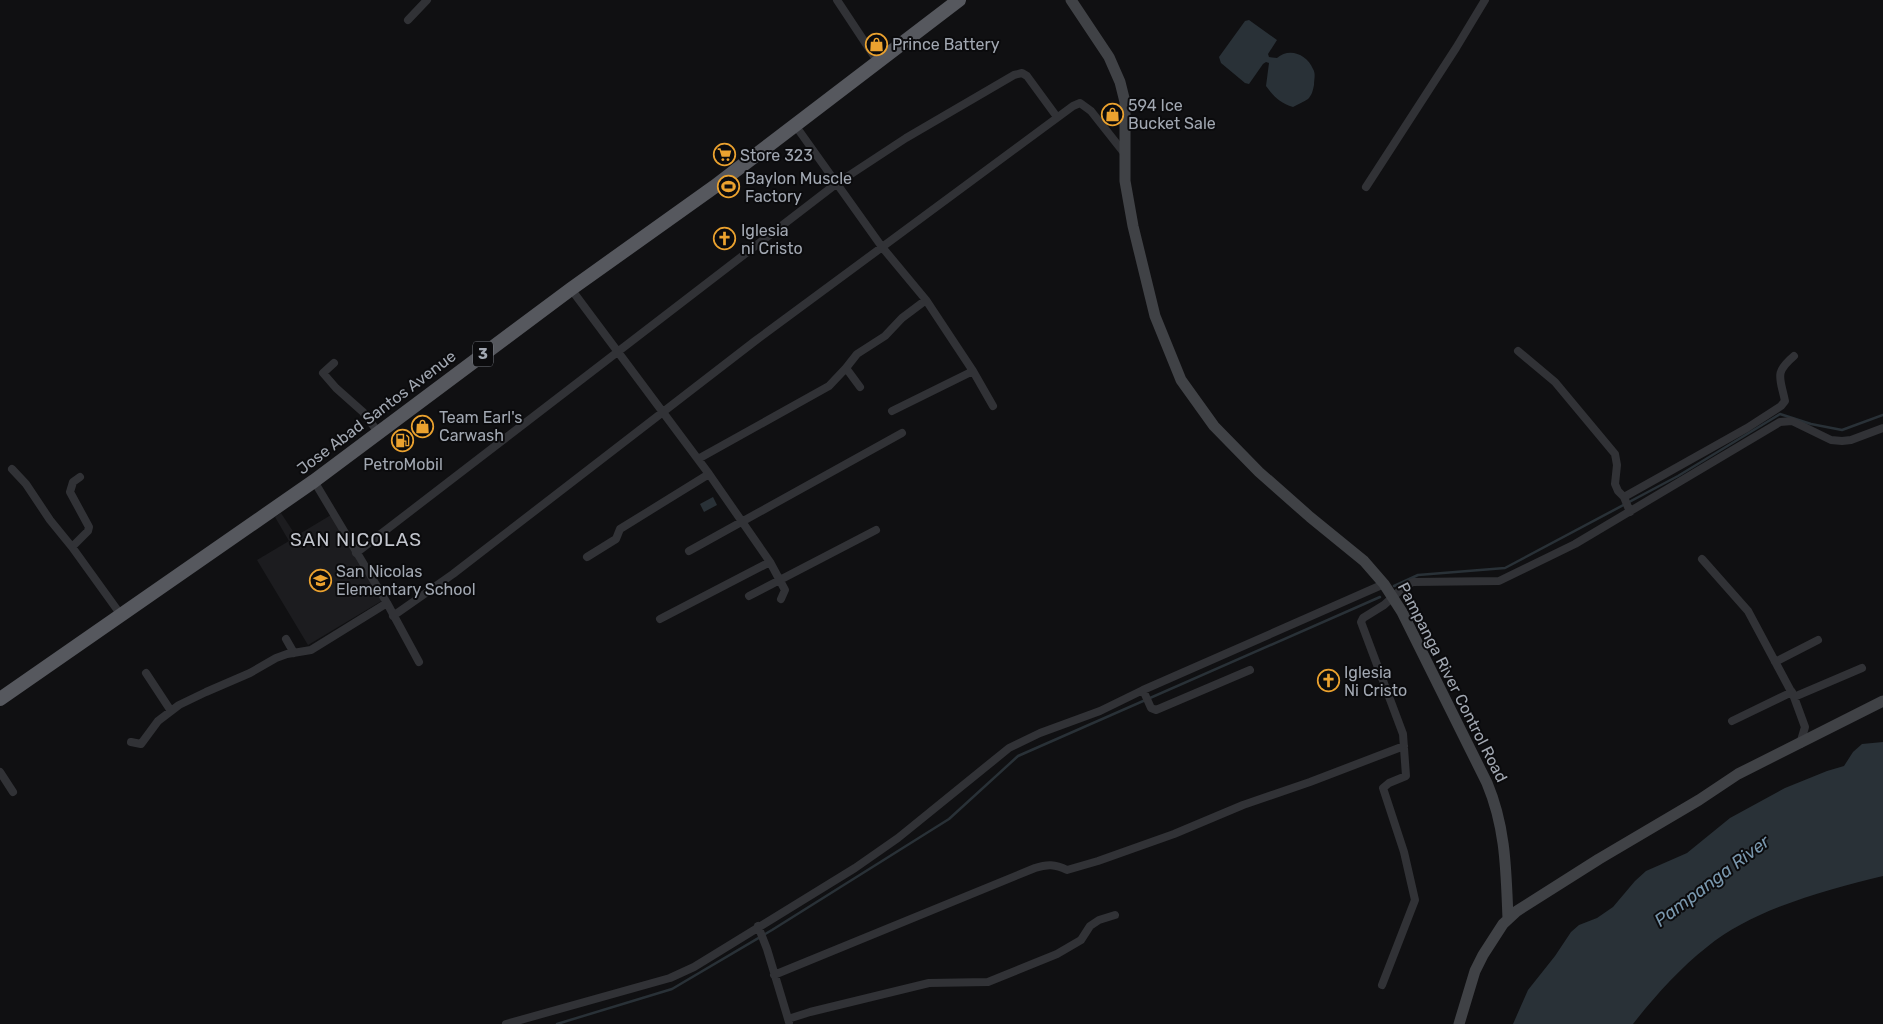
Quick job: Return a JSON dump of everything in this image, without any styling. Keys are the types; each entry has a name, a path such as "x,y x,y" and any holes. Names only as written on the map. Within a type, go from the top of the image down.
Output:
{"highway":[{"name":"Jose Abad Santos Avenue","path":"0,699 314,481 571,289 714,187 960,0"}],"main road":[{"name":"Pampanga River Control Road","path":"1071,0 1109,57 1120,82 1125,102 1125,181 1133,226 1152,307 1181,380 1214,426 1259,472 1364,561 1384,584 1402,612 1494,800 1501,825 1506,864 1508,919"},
{"path":"1459,1024 1475,971 1493,938 1508,919 1599,859 1738,774 1883,701"}],"street":[{"path":"408,20 427,0"},
{"path":"837,0 878,62"},
{"path":"1366,187 1485,0"},
{"path":"356,553 836,184 906,138 1014,75 1022,73 1027,76 1057,117"},
{"path":"393,616 468,563 662,411 1073,106 1080,103 1091,111 1125,154"},
{"path":"795,125 882,248 926,300 973,371 993,406"},
{"path":"571,289 709,474 770,562 785,590 781,599"},
{"path":"698,459 828,386 857,354 886,336 902,318 926,300"},
{"path":"1518,351 1555,382 1615,454 1617,465 1615,484 1630,511"},
{"path":"1624,499 1782,406 1785,400 1779,375 1782,366 1794,356"},
{"path":"334,363 323,372 327,380 363,412 378,432"},
{"path":"846,368 860,387"},
{"path":"892,411 973,371"},
{"path":"1382,985 1415,900 1406,860 1384,788 1389,783 1406,776 1403,734 1361,622 1363,618 1384,605 1404,586 1413,582 1499,581 1575,544 1780,422 1792,422 1831,440 1842,441 1852,440 1883,428"},
{"path":"689,551 902,433"},
{"path":"1692,460 1698,472"},
{"path":"12,469 26,484 50,520 121,614"},
{"path":"587,557 616,539 620,529 709,474"},
{"path":"72,547 88,531 89,526 70,492 73,482 80,476"},
{"path":"314,481 420,662"},
{"path":"748,596 781,581 876,530"},
{"path":"1702,559 1748,611 1793,694 1805,727 1800,744"},
{"path":"660,619 770,562"},
{"path":"506,1024 670,978 694,967 855,868 898,838 1009,748 1040,733 1100,711 1384,584"},
{"path":"131,742 141,744 158,721 171,711 206,692 250,673 276,658 311,650 387,603"},
{"path":"286,639 294,653"},
{"path":"1775,662 1818,640"},
{"path":"1732,721 1793,694 1862,668"},
{"path":"1143,691 1151,708 1156,710 1250,670"},
{"path":"146,673 171,711"},
{"path":"774,975 1046,864 1057,865 1067,870 1098,861 1404,746"},
{"path":"0,772 13,792"},
{"path":"759,928 768,949 789,1022 810,1012 929,983 988,982 1057,954 1081,940 1090,926 1099,920 1115,915"}],"shaded area":[{"name":"San Nicolas Elementary School","path":"281,513 296,536 331,515 383,600 308,645 257,560 289,541 275,517"}],"water":[{"path":"1249,20 1277,40 1268,54 1269,57 1277,58 1287,53 1292,53 1307,59 1314,71 1315,77 1313,91 1308,99 1293,107 1284,104 1275,96 1266,86 1269,63 1263,64 1249,84 1245,83 1221,63 1219,57 1245,21"},
{"path":"713,497 717,505 704,512 700,504"},
{"name":"Pampanga River","path":"1883,742 1883,876 1791,903 1746,922 1725,934 1697,955 1677,974 1633,1024 1513,1024 1528,990 1571,932 1579,925 1597,918 1613,907 1646,871 1687,853 1730,818 1785,788 1844,766 1853,752 1862,744"}],"waterway":[{"path":"1394,586 1418,575 1505,568 1678,476 1780,414 1811,424 1842,430 1883,415"},
{"path":"557,1024 672,989 772,930 949,819 1018,756 1380,597"}],"place":[{"name":"Prince Battery","path":"876,44"},
{"name":"594 Ice Bucket Sale","path":"1112,114"},
{"name":"Store 323","path":"724,155"},
{"name":"Baylon Muscle Factory","path":"729,187"},
{"name":"Iglesia ni Cristo","path":"725,239"},
{"name":"Team Earl's Carwash","path":"423,426"},
{"name":"PetroMobil","path":"403,440"},
{"name":"San Nicolas Elementary School","path":"320,580"},
{"name":"Iglesia Ni Cristo","path":"1328,681"}],"district":[{"name":"SAN NICOLAS","path":"356,539"}]}
